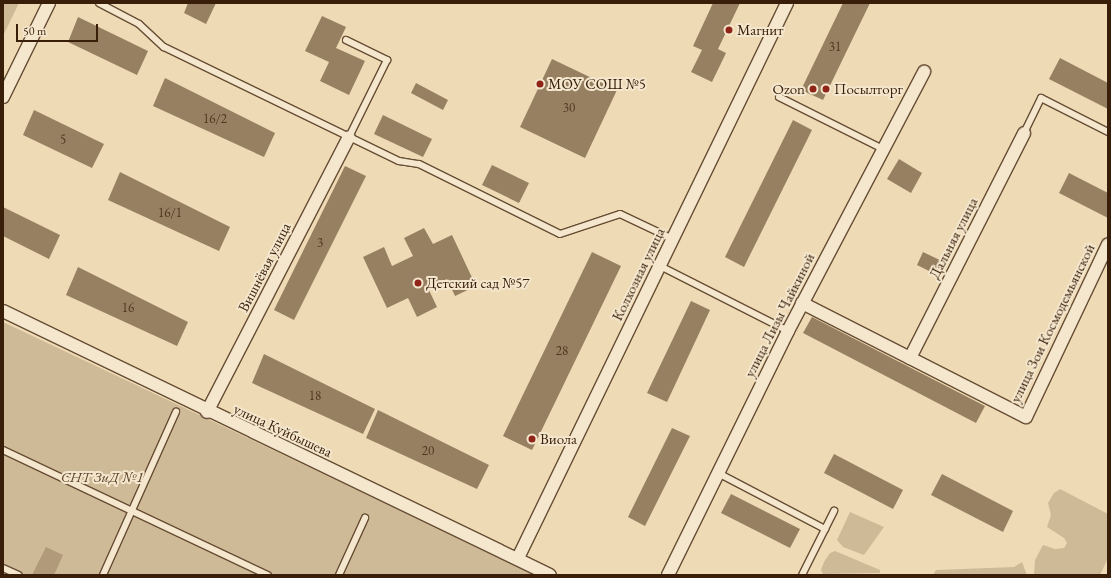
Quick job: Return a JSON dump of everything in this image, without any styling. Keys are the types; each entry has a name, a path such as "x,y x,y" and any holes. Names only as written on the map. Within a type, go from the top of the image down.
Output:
{"street":[{"path":"3,97 49,3"},
{"name":"Колхозная улица","path":"518,558 787,3"},
{"name":"улица Лизы Чайкиной","path":"671,574 718,473 802,303 924,72"},
{"name":"Дальняя улица","path":"910,358 1024,134"},
{"name":"Вишнёвая улица","path":"207,412 349,137"},
{"name":"улица Зои Космодемьянской","path":"910,358 1026,417 1108,244"},
{"path":"802,303 910,358"},
{"name":"улица Куйбышева","path":"3,311 207,412 518,558 550,575"}],"lane":[{"path":"99,3 139,24 164,47 399,161 418,164 560,234 620,214 673,239"},
{"path":"346,40 387,60 349,137"},
{"path":"779,97 883,149"},
{"path":"1024,134 1041,98 1108,132"},
{"path":"660,266 788,331"},
{"path":"103,575 176,412"},
{"path":"3,450 268,575"},
{"path":"718,473 825,529"},
{"path":"802,575 834,511"},
{"path":"339,575 365,518"},
{"path":"3,568 19,575"}],"green space":[{"path":"3,3 19,3 3,36"},
{"name":"СНТ ЗиД №1","path":"3,322 537,575 3,575"},
{"path":"1060,489 1108,514 1108,558 1100,575 1034,575 1035,560 1043,545 1055,549 1064,548 1067,543 1064,538 1047,527 1051,515 1048,503 1054,493"},
{"path":"850,512 884,527 864,555 843,547 837,540"},
{"path":"835,551 880,570 880,573 823,574 821,570 824,562 830,553"},
{"path":"1022,562 1027,575 933,575 936,570 1014,567"}],"shaded area":[{"path":"46,547 63,555 54,575 32,575"}],"building":[{"path":"188,3 216,3 206,24 184,13"},
{"path":"713,3 740,3 718,49 726,53 712,82 691,72 702,50 693,46"},
{"path":"843,3 870,3 823,100 801,90"},
{"path":"322,16 346,27 336,48 365,61 349,95 320,81 329,62 305,51"},
{"path":"78,17 148,51 137,75 68,42"},
{"path":"1060,58 1108,83 1108,109 1049,79"},
{"path":"552,59 617,90 585,158 520,127"},
{"path":"165,78 275,133 264,157 153,106"},
{"path":"416,83 448,100 443,110 411,93"},
{"path":"34,110 104,144 92,168 23,135"},
{"path":"383,115 432,139 423,157 374,134"},
{"path":"793,120 812,130 744,267 725,257"},
{"path":"899,159 922,173 911,193 887,179"},
{"path":"492,165 529,183 519,203 482,185"},
{"path":"345,166 366,176 294,320 274,310"},
{"path":"120,172 230,227 219,251 108,200"},
{"path":"1069,173 1108,193 1108,218 1059,193"},
{"path":"3,207 60,235 49,259 3,236"},
{"path":"424,228 433,244 452,235 476,286 455,296 447,279 428,288 437,307 417,317 408,298 387,308 363,257 384,247 392,266 413,256 404,238"},
{"path":"592,252 621,266 532,450 503,436"},
{"path":"923,252 944,262 937,275 917,265"},
{"path":"78,267 188,322 177,346 66,295"},
{"path":"691,301 710,310 667,402 647,393"},
{"path":"812,317 985,406 976,423 803,333"},
{"path":"264,354 375,409 363,434 252,383"},
{"path":"378,410 489,465 477,489 366,438"},
{"path":"672,428 690,436 645,526 628,517"},
{"path":"834,454 903,490 893,509 824,473"},
{"path":"942,474 1013,511 1003,532 931,495"},
{"path":"731,494 800,529 790,548 721,513"}],"place":[{"name":"Магнит","path":"729,30"},
{"name":"МОУ СОШ №5","path":"540,84"},
{"name":"Ozon","path":"813,89"},
{"name":"Посылторг","path":"826,89"},
{"name":"Детский сад №57","path":"418,283"},
{"name":"Виола","path":"532,439"}]}
